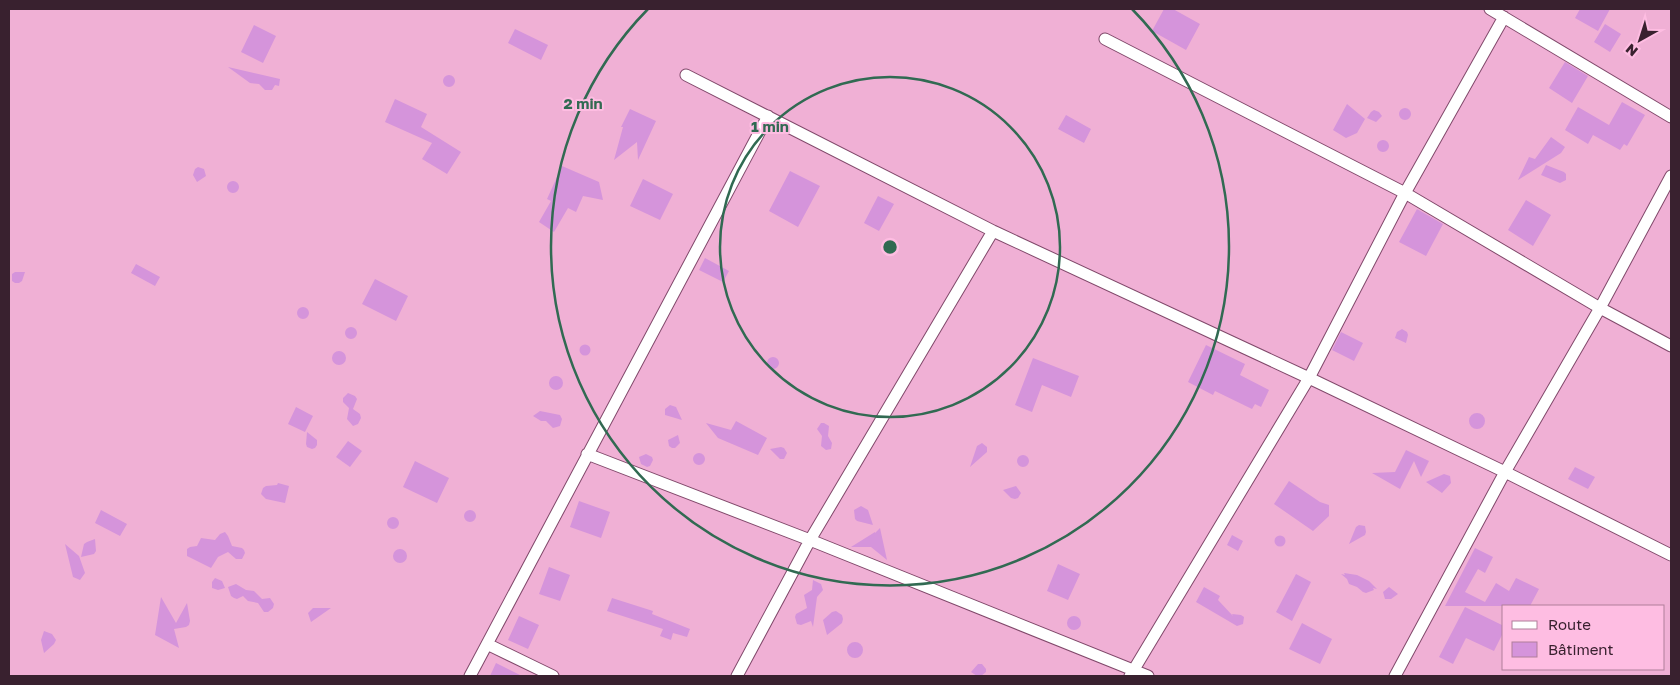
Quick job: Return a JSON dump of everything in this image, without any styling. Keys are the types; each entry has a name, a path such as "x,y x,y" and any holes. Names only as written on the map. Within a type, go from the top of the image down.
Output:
{"street":[{"path":"1490,9 1671,117"},
{"path":"1131,673 1309,378 1405,192 1504,16"},
{"path":"1105,39 1405,192 1600,308 1671,346"},
{"path":"686,75 993,232 1309,378 1506,472 1671,555"},
{"path":"470,676 768,116"},
{"path":"1395,676 1506,472 1600,308 1671,176"},
{"path":"737,676 810,540 993,232"},
{"path":"587,454 810,540 1131,673 1148,676"},
{"path":"487,644 553,676"}],"building":[{"path":"1164,9 1173,9 1200,24 1186,50 1152,31"},
{"path":"1580,9 1610,9 1598,31 1575,18"},
{"path":"1605,24 1621,34 1610,52 1594,42"},
{"path":"254,25 276,36 263,63 241,52"},
{"path":"515,29 548,45 541,60 508,43"},
{"path":"1565,62 1588,76 1572,103 1549,88"},
{"path":"228,67 280,79 279,86 275,85 272,90 265,90 259,84 250,83"},
{"path":"447,75 451,75 455,81 451,87 447,87 443,83 443,79"},
{"path":"395,99 427,114 421,127 461,152 447,174 422,159 432,143 385,122"},
{"path":"1622,102 1645,115 1627,146 1624,144 1620,150 1593,135 1588,144 1565,130 1578,107 1609,125"},
{"path":"1347,104 1365,119 1357,133 1346,138 1333,130"},
{"path":"1405,108 1411,114 1405,120 1399,114"},
{"path":"630,109 656,121 638,160 637,142 614,160 623,127 621,127"},
{"path":"1374,110 1382,116 1376,122 1367,118"},
{"path":"1066,115 1091,129 1084,143 1058,129"},
{"path":"1551,137 1565,147 1561,153 1518,180 1529,157 1535,159"},
{"path":"1383,140 1389,146 1383,152 1377,146"},
{"path":"1546,165 1564,172 1566,180 1560,183 1541,175"},
{"path":"562,166 599,182 603,200 583,196 576,212 568,208 554,232 539,222 551,201 547,199"},
{"path":"198,167 204,169 206,176 197,182 193,175"},
{"path":"790,171 820,186 798,227 769,211"},
{"path":"643,179 673,194 660,220 630,206"},
{"path":"233,181 239,187 233,193 227,187"},
{"path":"878,196 894,204 879,231 864,223"},
{"path":"1526,200 1551,215 1533,246 1508,230"},
{"path":"1417,209 1443,224 1426,256 1399,242"},
{"path":"705,258 729,271 723,282 699,270"},
{"path":"136,264 160,277 155,286 131,273"},
{"path":"15,272 25,272 22,281 19,283 12,281 12,274"},
{"path":"375,279 408,296 396,321 362,304"},
{"path":"301,307 305,307 309,313 305,319 301,319 297,315 297,311"},
{"path":"349,327 353,327 357,333 353,339 349,339 345,335 345,331"},
{"path":"1402,329 1408,335 1406,343 1395,338 1397,332"},
{"path":"1341,332 1363,343 1354,361 1332,350"},
{"path":"585,344 591,350 585,356 579,350"},
{"path":"1206,345 1245,364 1240,375 1269,390 1261,407 1255,404 1252,409 1215,391 1213,395 1188,382"},
{"path":"339,351 344,353 346,358 344,363 339,365 334,363 332,358 334,353"},
{"path":"771,357 775,357 779,363 775,369 771,369 767,365 767,361"},
{"path":"1033,358 1079,376 1071,397 1042,385 1032,412 1015,405"},
{"path":"556,376 561,378 563,383 561,388 556,390 551,388 549,383 551,378"},
{"path":"348,393 357,399 353,409 360,414 361,418 358,424 353,426 347,419 349,408 343,402 343,398"},
{"path":"670,405 676,407 682,420 665,415 665,409"},
{"path":"296,407 313,416 305,432 288,424"},
{"path":"540,411 560,415 562,419 560,426 553,428 546,421 541,421 533,416"},
{"path":"1477,413 1483,415 1485,421 1483,427 1477,429 1471,427 1469,421 1471,415"},
{"path":"736,421 767,438 758,455 718,438 706,423 731,430"},
{"path":"821,423 829,426 828,436 832,443 831,449 826,450 821,446 822,436 817,429"},
{"path":"307,432 317,440 315,448 307,447"},
{"path":"678,435 680,443 675,448 672,448 669,446 668,440"},
{"path":"348,441 362,451 350,467 336,457"},
{"path":"982,443 987,447 987,452 970,467 977,446"},
{"path":"781,447 787,453 784,459 780,459 770,449"},
{"path":"1406,450 1429,461 1421,477 1414,461 1400,489 1372,473 1395,472"},
{"path":"699,453 705,459 699,465 693,459"},
{"path":"646,454 652,457 653,460 650,466 647,467 641,464 639,457"},
{"path":"1021,455 1025,455 1029,461 1025,467 1021,467 1017,463 1017,459"},
{"path":"415,461 449,478 437,503 403,487"},
{"path":"1575,467 1595,477 1588,489 1568,479"},
{"path":"1444,474 1450,476 1451,483 1442,493 1426,482"},
{"path":"1289,481 1320,502 1329,505 1329,516 1313,531 1274,504"},
{"path":"278,483 289,486 285,503 266,499 261,494 266,486 277,485"},
{"path":"1016,486 1021,493 1015,499 1011,498 1003,490"},
{"path":"579,501 610,512 601,538 570,527"},
{"path":"861,506 868,510 873,525 855,519 854,510"},
{"path":"101,510 127,524 120,536 95,523"},
{"path":"472,510 475,511 475,521 468,522 465,521 464,514 465,511"},
{"path":"391,517 395,517 399,523 395,529 391,529 387,525 387,521"},
{"path":"1359,525 1365,526 1365,535 1349,544 1356,527"},
{"path":"880,528 887,560 871,547 851,547 875,533"},
{"path":"225,532 232,546 244,550 245,553 242,559 236,559 228,552 218,557 211,568 187,556 187,549 197,546 201,538 215,540 220,534"},
{"path":"1232,535 1243,541 1238,551 1227,545"},
{"path":"1280,535 1286,541 1280,547 1274,541"},
{"path":"95,539 96,551 94,554 81,557 84,544"},
{"path":"65,544 79,556 85,573 80,580 73,577"},
{"path":"1475,548 1493,557 1485,573 1478,569 1465,592 1485,602 1496,583 1509,591 1516,578 1539,589 1531,605 1445,606"},
{"path":"400,549 405,551 407,556 405,561 400,563 395,561 393,556 395,551"},
{"path":"1058,564 1080,574 1068,600 1047,591"},
{"path":"549,567 570,575 560,601 539,594"},
{"path":"1344,573 1357,575 1369,581 1377,589 1373,588 1374,590 1366,593 1363,592 1349,584 1347,579 1341,574 1345,575"},
{"path":"1296,574 1311,582 1292,621 1276,612"},
{"path":"215,578 222,581 225,588 218,590 212,588 212,582"},
{"path":"813,580 821,584 823,590 817,597 813,627 811,621 801,625 797,624 795,617 796,614 807,608 804,595 812,590"},
{"path":"236,584 246,590 254,591 262,599 270,598 274,604 273,608 268,612 264,612 258,603 248,601 243,596 237,599 234,598 231,596 228,587"},
{"path":"1204,587 1220,596 1218,600 1233,616 1232,614 1244,617 1243,624 1237,626 1196,602"},
{"path":"1389,587 1398,594 1391,599 1385,599 1383,592"},
{"path":"161,597 176,623 187,603 189,625 174,629 179,648 155,635"},
{"path":"612,598 653,611 652,614 690,629 687,637 673,633 671,640 660,636 663,629 607,611"},
{"path":"1465,607 1502,625 1502,635 1494,651 1466,638 1453,664 1439,657"},
{"path":"313,608 331,608 311,622 308,613"},
{"path":"836,611 842,615 842,623 827,635 823,620"},
{"path":"519,616 539,625 528,649 508,640"},
{"path":"1074,616 1079,618 1081,623 1079,628 1074,630 1069,628 1067,623 1069,618"},
{"path":"1302,623 1332,639 1320,664 1289,649"},
{"path":"44,631 52,634 56,640 44,653 41,640"},
{"path":"855,642 863,650 855,658 847,650"},
{"path":"496,663 522,676 490,676"},
{"path":"978,664 982,664 986,669 986,672 981,676 971,672"}]}
